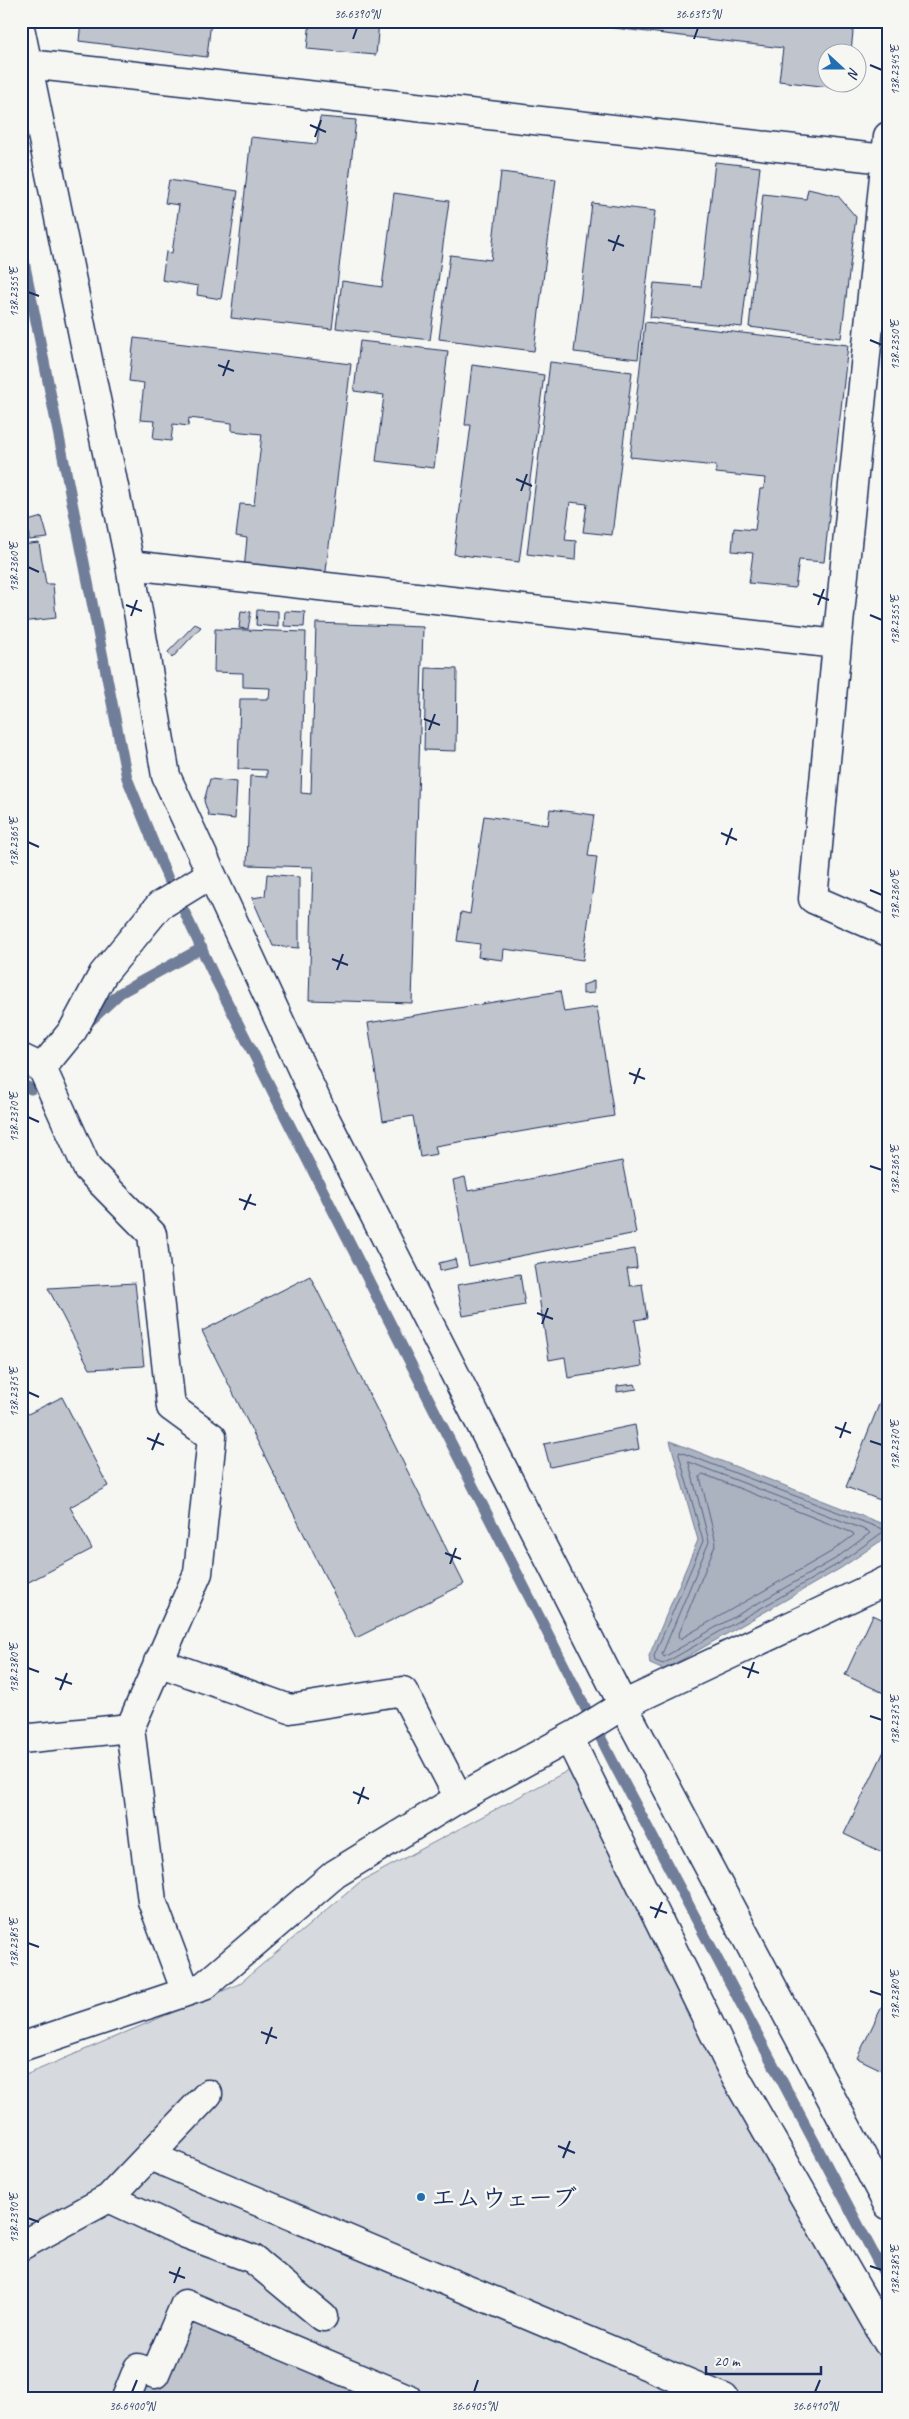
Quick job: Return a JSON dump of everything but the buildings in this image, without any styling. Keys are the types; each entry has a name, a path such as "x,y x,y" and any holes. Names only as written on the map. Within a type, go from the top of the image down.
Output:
{"street":[{"path":"21,32 130,565 166,776 320,1108 617,1709 888,2204"},
{"path":"28,64 886,148 813,899 888,932"},
{"path":"130,565 837,644"},
{"path":"186,1992 152,1901 130,1728 198,1573 212,1437 171,1407 152,1234 87,1168 32,1063 73,1030 103,974 158,906 211,874"},
{"path":"21,2047 204,1986 335,1874 458,1798 617,1709 888,1580"},
{"path":"158,1662 290,1709 403,1690 458,1798"},
{"path":"21,1739 130,1728"},
{"path":"573,1735 735,2076 888,2343"},
{"path":"21,2246 109,2198 208,2094"},
{"path":"150,2156 724,2398"},
{"path":"109,2198 186,2234 253,2259 323,2317"},
{"path":"126,2398 138,2368 155,2374 185,2304 407,2398"}],"shaded area":[{"name":"エムウェーブ","path":"584,1762 752,2078 888,2316 888,2398 21,2398 21,2077 239,1984 360,1882"}],"water":[{"path":"670,1441 888,1526 888,1536 841,1568 664,1670 650,1664 649,1656 698,1540"}],"waterway":[{"path":"21,246 127,778 168,879"},
{"path":"184,911 214,976 615,1766 888,2281"},
{"path":"89,1022 120,993 202,948"},
{"path":"21,1084 31,1089"}],"place":[{"name":"エムウェーブ","path":"421,2197"}]}
